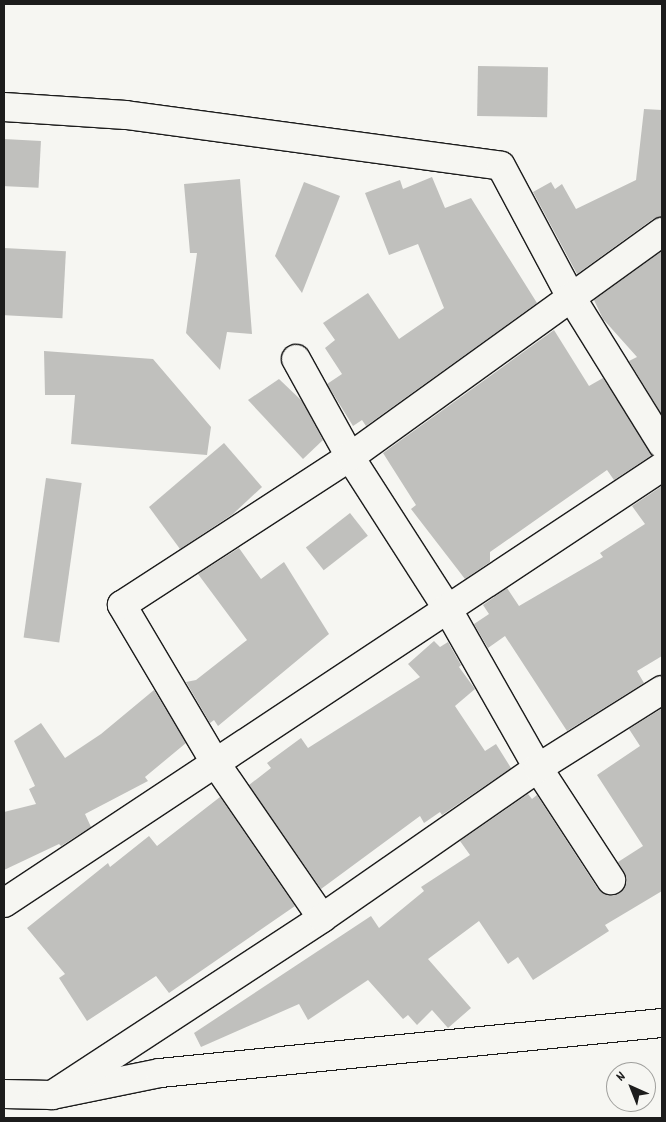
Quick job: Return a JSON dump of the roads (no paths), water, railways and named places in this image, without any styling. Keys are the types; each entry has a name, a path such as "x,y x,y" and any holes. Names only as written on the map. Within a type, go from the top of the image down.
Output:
{"street":[{"path":"4,107 126,115 501,166 571,297 662,444"},
{"path":"322,918 216,764 122,605 350,457 662,232"},
{"path":"296,360 350,457 447,608 538,768 611,880"},
{"path":"4,903 662,467"},
{"path":"52,1095 322,918 538,768 662,690"},
{"path":"4,1094 52,1095 160,1073 662,1023"}]}
